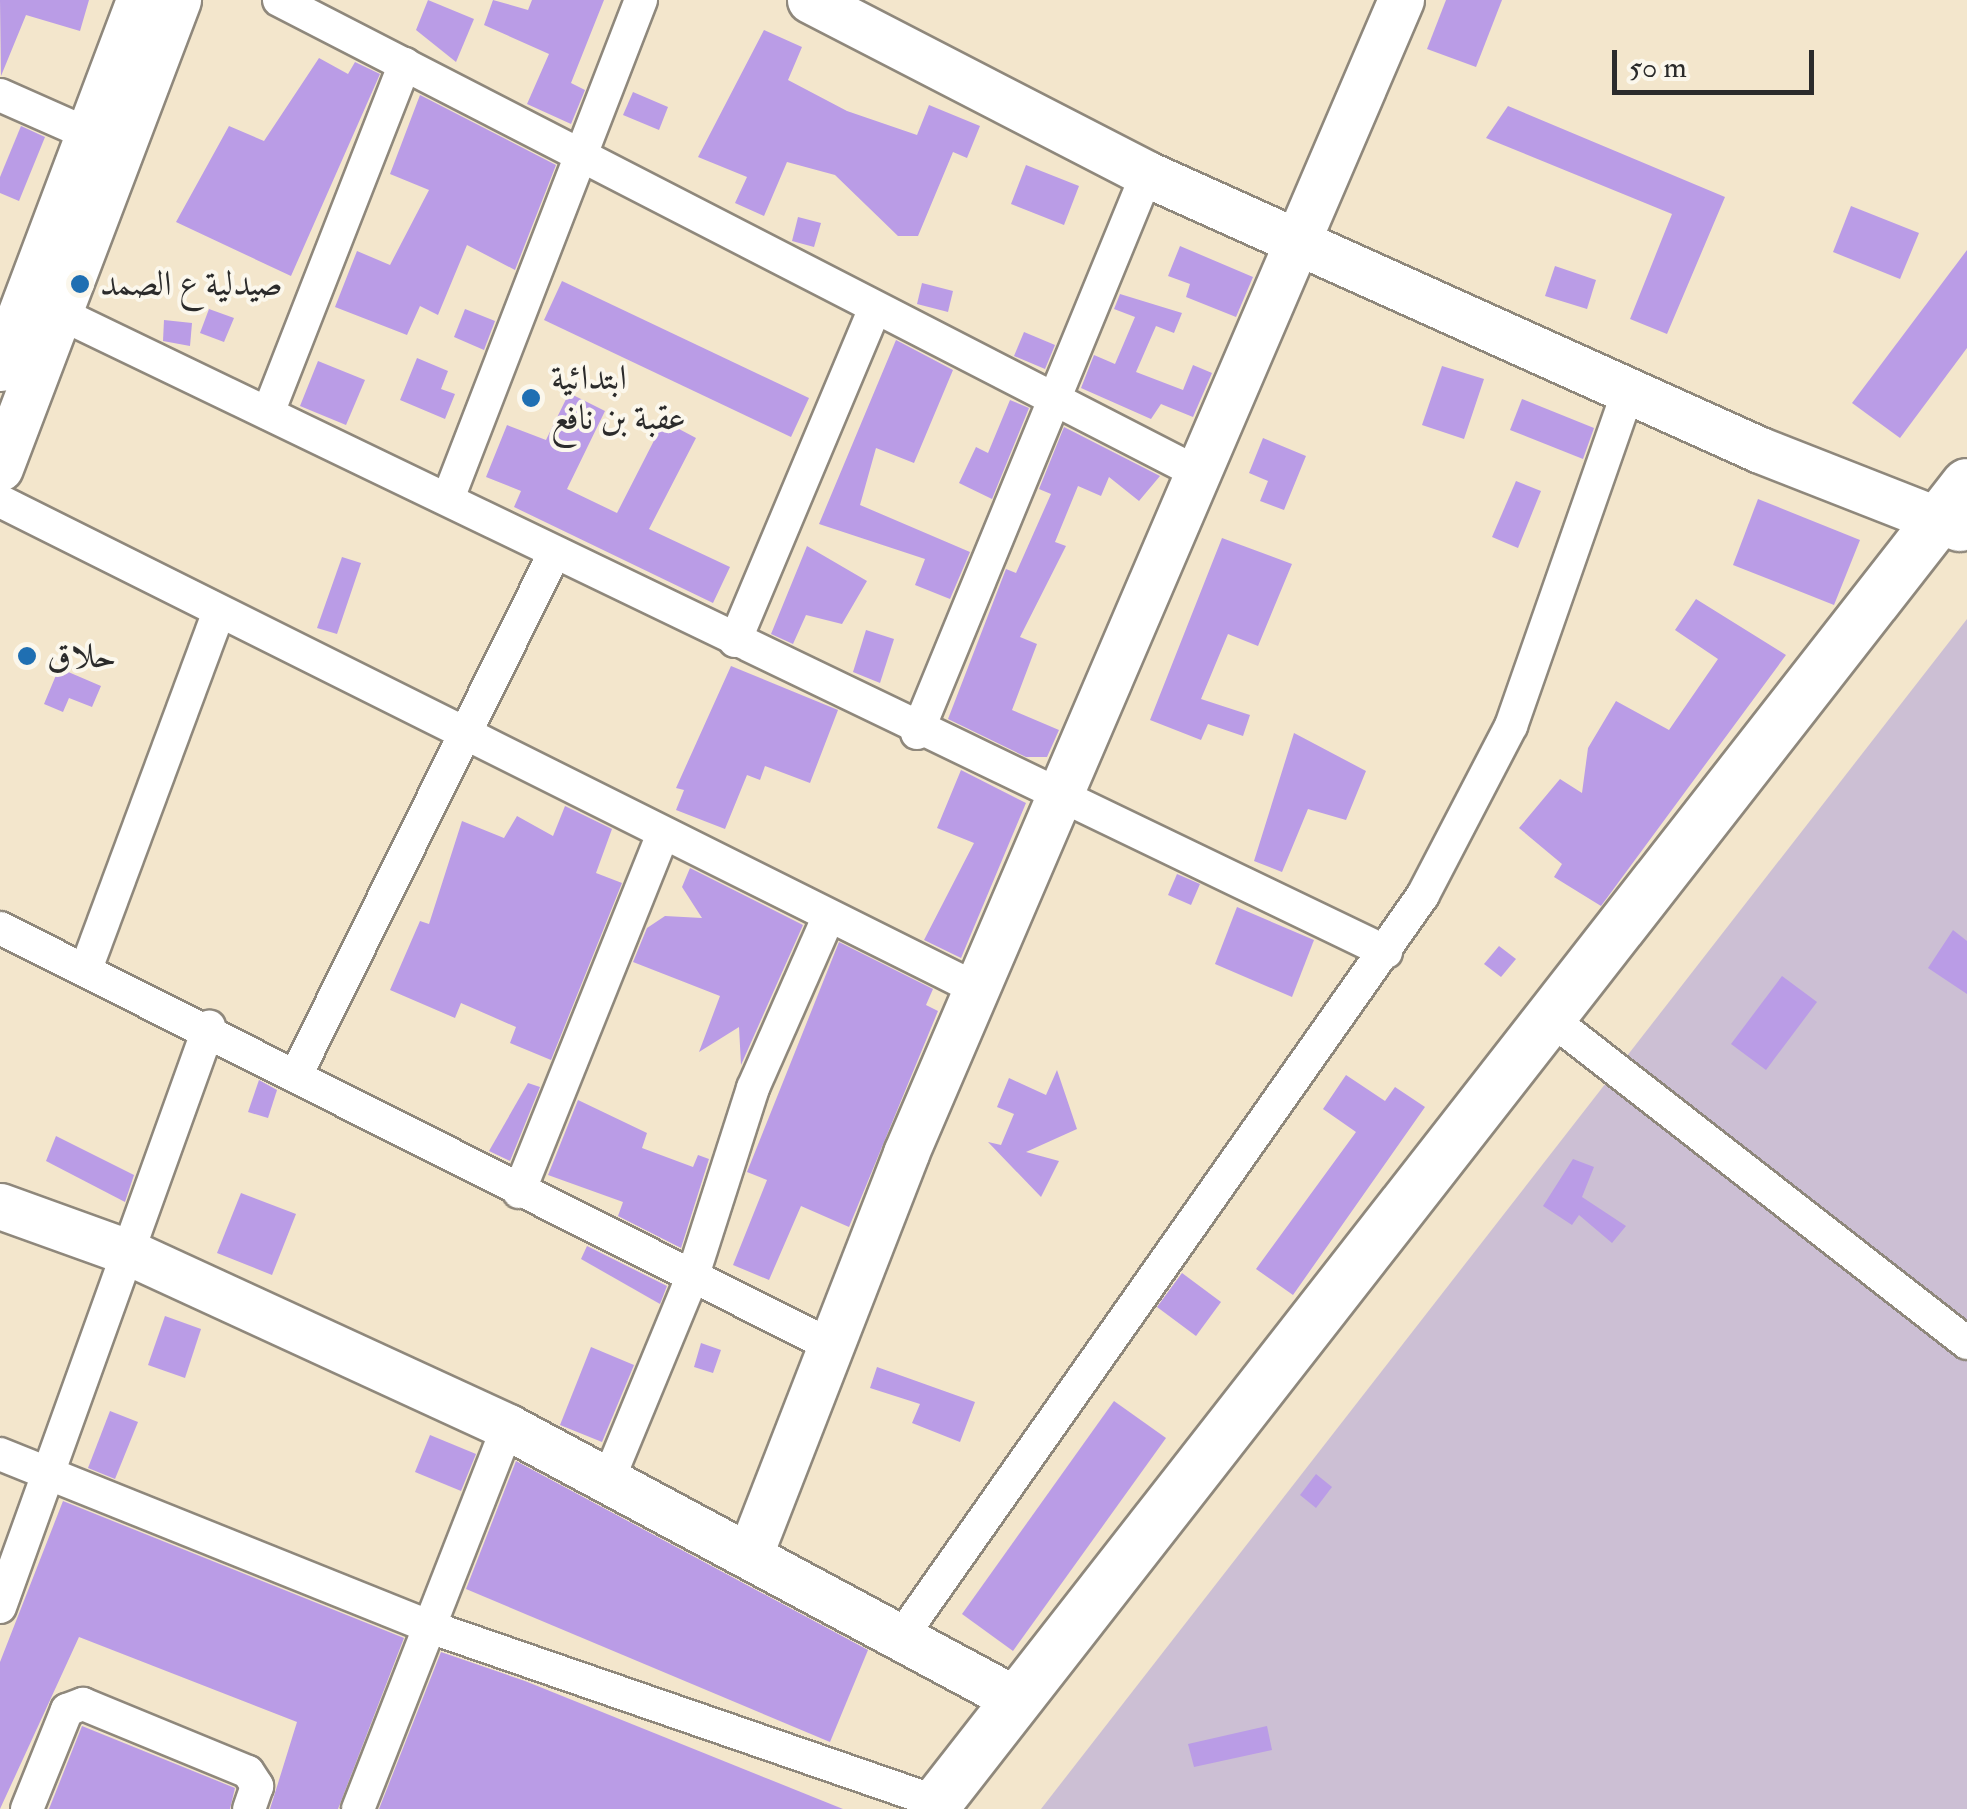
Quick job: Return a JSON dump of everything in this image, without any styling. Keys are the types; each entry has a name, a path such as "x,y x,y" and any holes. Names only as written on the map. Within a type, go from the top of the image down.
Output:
{"main road":[{"path":"1017,1700 1062,1668 1564,1029 1958,512"},
{"path":"934,1807 1958,512"}],"street":[{"path":"0,468 58,313 139,0"},
{"path":"0,368 103,140 178,0"},
{"path":"279,0 1200,474"},
{"path":"449,496 584,158 641,0"},
{"path":"810,0 1147,174 1628,392 1958,512"},
{"path":"751,1550 828,1344 1063,802 1295,240 1401,0"},
{"path":"268,413 405,64"},
{"path":"0,95 103,140"},
{"path":"917,733 1147,174"},
{"path":"735,641 876,308"},
{"path":"58,313 449,496 917,733 1386,952"},
{"path":"904,1633 1386,952 1511,726 1628,392"},
{"path":"0,502 827,920 979,990"},
{"path":"297,1074 555,552"},
{"path":"86,969 219,612"},
{"path":"519,1192 662,837"},
{"path":"609,1478 692,1278 752,1088 827,920"},
{"path":"0,928 209,1026 519,1192 828,1344"},
{"path":"0,1607 209,1026"},
{"path":"1564,1029 1967,1343"},
{"path":"0,1206 128,1252 508,1427 751,1550 1017,1700"},
{"path":"369,1806 430,1627 508,1427"},
{"path":"0,1454 430,1627 934,1807"},
{"path":"27,1809 67,1710 82,1704 248,1772 257,1786 249,1809"}],"shaded area":[{"path":"1967,619 1967,1809 1041,1809"}],"building":[{"path":"0,0 89,0 80,31 26,15 1,76"},
{"path":"428,0 474,19 456,62 416,30"},
{"path":"493,0 528,10 532,0 604,0 571,83 585,90 571,124 527,104 549,54 484,25"},
{"path":"1446,0 1502,0 1476,67 1427,49"},
{"path":"764,30 802,47 788,80 847,111 917,135 929,105 980,126 967,158 953,152 918,236 898,236 835,175 787,162 764,216 735,203 747,177 698,157"},
{"path":"319,58 348,74 355,62 380,74 291,276 176,222 229,126 264,141"},
{"path":"633,92 668,107 659,130 623,115"},
{"path":"420,95 556,165 515,270 467,245 438,315 420,306 407,335 335,307 357,251 390,265 429,190 390,174"},
{"path":"1508,106 1725,197 1667,334 1630,319 1672,214 1486,138"},
{"path":"21,126 45,137 19,201 0,193 0,177"},
{"path":"1026,165 1079,186 1064,225 1011,204"},
{"path":"1851,206 1919,233 1900,279 1833,252"},
{"path":"798,217 821,223 814,247 792,241"},
{"path":"1180,246 1253,277 1236,317 1186,297 1190,284 1168,276"},
{"path":"1967,250 1967,348 1900,438 1852,403"},
{"path":"1555,266 1596,280 1587,309 1545,296"},
{"path":"562,281 809,398 791,437 544,320"},
{"path":"922,283 953,291 948,312 917,304"},
{"path":"1120,294 1182,313 1174,333 1156,326 1136,372 1183,390 1193,365 1212,373 1193,417 1161,404 1151,419 1081,388 1094,355 1115,364 1135,317 1114,309"},
{"path":"209,309 234,318 224,342 200,333"},
{"path":"465,309 495,321 484,350 454,337"},
{"path":"164,320 192,323 190,346 163,341"},
{"path":"1024,332 1055,345 1045,369 1014,356"},
{"path":"896,340 953,370 914,463 876,448 860,505 970,552 950,599 915,585 925,559 819,524"},
{"path":"417,358 448,371 441,389 455,394 445,419 400,400"},
{"path":"318,361 365,380 346,425 300,406"},
{"path":"1442,366 1484,379 1464,439 1422,425"},
{"path":"569,393 605,411 567,489 617,513 664,421 696,438 649,529 730,567 713,603 514,507 521,491 486,477 507,425 546,440"},
{"path":"1522,399 1594,428 1583,459 1510,430"},
{"path":"1010,400 1029,408 992,499 959,483 976,447 988,453"},
{"path":"1064,427 1160,476 1139,501 1109,477 1101,496 1078,486 1055,542 1066,546 1020,637 1037,644 1012,710 1059,730 1047,757 1026,757 948,719 1006,569 1016,573 1051,494 1039,489"},
{"path":"1263,438 1306,456 1284,510 1260,501 1268,481 1249,473"},
{"path":"1516,481 1541,491 1518,548 1492,537"},
{"path":"1758,499 1860,540 1834,605 1733,565"},
{"path":"1222,538 1292,564 1258,646 1228,634 1201,699 1250,715 1243,736 1208,724 1201,740 1150,720"},
{"path":"807,546 867,581 842,624 806,615 793,644 771,634"},
{"path":"342,557 361,563 337,634 317,628"},
{"path":"1696,599 1786,655 1601,906 1554,877 1562,864 1519,828 1560,779 1582,793 1588,748 1616,701 1669,730 1718,659 1675,630"},
{"path":"866,630 894,639 880,683 853,672"},
{"path":"731,666 838,710 810,783 765,766 760,780 747,775 725,829 676,810 684,790 676,788"},
{"path":"59,668 101,686 92,707 69,698 63,712 44,704"},
{"path":"1294,733 1366,771 1346,820 1308,809 1282,872 1254,861"},
{"path":"961,770 1026,803 961,958 924,940 974,843 937,828"},
{"path":"565,806 612,829 596,873 622,883 551,1060 510,1043 516,1027 461,1003 455,1018 390,990 420,921 429,924 462,821 504,838 517,816 553,836"},
{"path":"690,868 803,925 741,1065 739,1027 699,1052 720,996 633,962 647,928 665,916 702,918 682,887"},
{"path":"1177,874 1200,884 1191,905 1168,895"},
{"path":"1237,907 1314,940 1292,997 1215,964"},
{"path":"1953,930 1967,941 1967,994 1928,968"},
{"path":"839,942 933,989 926,1005 938,1011 849,1227 801,1206 769,1280 733,1265 767,1180 747,1172"},
{"path":"1499,946 1516,959 1501,977 1484,964"},
{"path":"1782,976 1817,1002 1766,1070 1731,1044"},
{"path":"1057,1070 1077,1129 1026,1152 1059,1161 1041,1197 988,1142 1001,1145 1014,1114 997,1107 1009,1078 1046,1095"},
{"path":"1346,1075 1385,1101 1395,1087 1425,1107 1293,1295 1256,1269 1356,1132 1323,1109"},
{"path":"259,1080 277,1090 268,1118 248,1112"},
{"path":"528,1083 540,1087 510,1161 489,1151"},
{"path":"578,1100 647,1133 642,1148 693,1167 698,1155 709,1159 681,1248 618,1216 623,1202 548,1175"},
{"path":"56,1136 134,1175 125,1202 46,1161"},
{"path":"1573,1159 1594,1167 1582,1197 1626,1226 1612,1243 1579,1215 1572,1225 1543,1206"},
{"path":"241,1193 296,1214 272,1275 217,1253"},
{"path":"587,1246 667,1286 660,1304 581,1259"},
{"path":"1182,1273 1221,1302 1196,1336 1157,1307"},
{"path":"165,1316 201,1329 185,1378 148,1365"},
{"path":"701,1343 721,1350 713,1373 694,1367"},
{"path":"591,1347 634,1365 602,1442 560,1425"},
{"path":"877,1367 975,1402 960,1442 912,1423 920,1404 870,1388"},
{"path":"1114,1401 1166,1438 1013,1651 962,1614"},
{"path":"110,1411 138,1422 115,1479 88,1468"},
{"path":"430,1435 476,1454 461,1491 415,1472"},
{"path":"516,1461 868,1650 830,1742 466,1589"},
{"path":"1316,1474 1332,1487 1316,1508 1300,1495"},
{"path":"63,1501 404,1638 338,1809 270,1809 297,1722 79,1637 0,1809 0,1662"},
{"path":"441,1652 525,1681 843,1809 379,1809"},
{"path":"82,1726 235,1788 230,1809 49,1809"},
{"path":"1267,1726 1272,1750 1194,1767 1188,1744"}],"place":[{"name":"صيدلية ع الصمد","path":"80,284"},
{"name":"ابتدائية عقبة بن نافع","path":"531,398"},
{"name":"حلاق","path":"27,656"}]}
